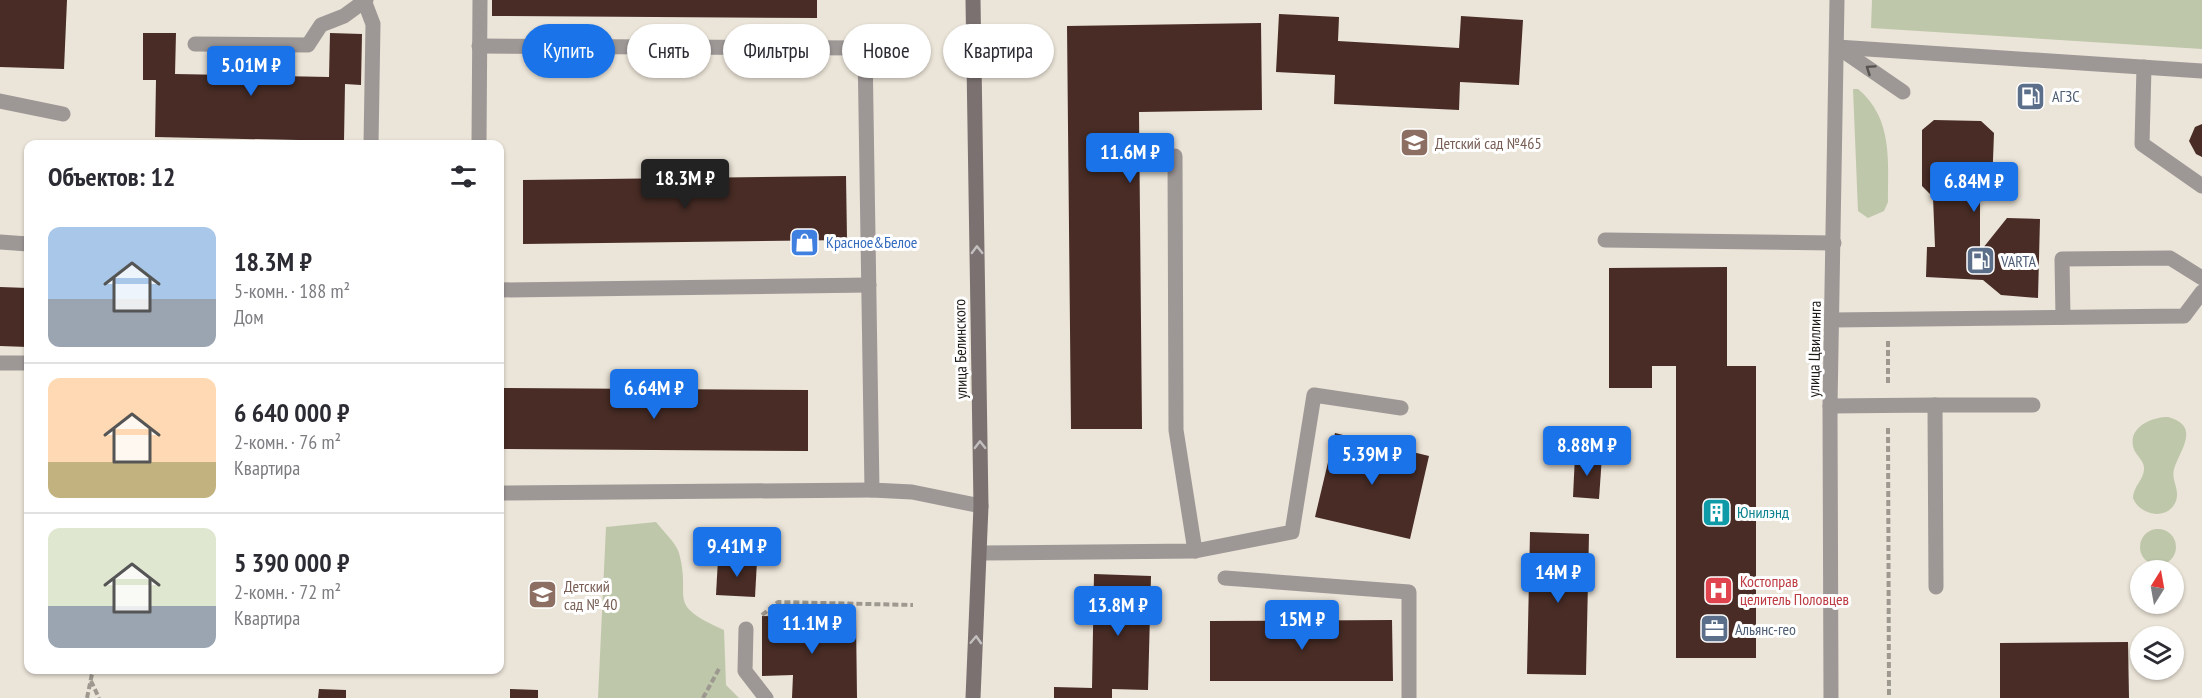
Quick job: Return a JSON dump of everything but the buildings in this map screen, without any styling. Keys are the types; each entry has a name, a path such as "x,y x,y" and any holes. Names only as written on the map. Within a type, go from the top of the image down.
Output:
{"main road":[{"name":"улица Белинского","path":"973,0 981,507 981,554 973,698"}],"street":[{"path":"478,140 480,0"},
{"name":"улица Цвиллинга","path":"1831,698 1830,406 1838,0"},
{"path":"195,44 308,45 321,25 344,16 366,1 373,24 371,140"},
{"path":"479,46 865,48 872,490"},
{"path":"1837,47 2202,71"},
{"path":"1837,47 1903,92"},
{"path":"2144,67 2142,144 2202,186"},
{"path":"0,101 63,114"},
{"path":"1175,156 1176,430 1195,551"},
{"path":"1605,240 1834,243"},
{"path":"0,242 24,244"},
{"path":"2063,317 2062,259 2170,258 2202,278"},
{"path":"504,290 869,285"},
{"path":"1832,320 2184,316 2202,292"},
{"path":"0,363 24,363"},
{"path":"981,554 1195,551 1292,532 1314,395 1401,408"},
{"path":"1935,405 1936,587"},
{"path":"1830,406 2033,405"},
{"path":"504,493 872,490 912,492 981,507"},
{"path":"1225,578 1409,592 1409,698"},
{"path":"746,629 745,671 766,698"}],"path":[{"path":"1888,319 1889,698"},
{"path":"703,698 746,629 778,602 913,605"},
{"path":"87,698 92,674"},
{"path":"91,680 99,698"}],"green space":[{"path":"1872,0 2202,0 2202,49 1871,28"},
{"path":"1853,89 1858,89 1869,100 1877,113 1883,127 1888,156 1888,202 1884,211 1868,218 1858,211"},
{"path":"2168,417 2184,426 2186,440 2174,469 2176,501 2167,512 2154,514 2142,509 2133,498 2144,467 2134,449 2133,439 2138,428 2143,424"},
{"path":"656,522 679,553 684,599 687,606 705,621 724,630 726,685 739,698 598,698 606,527"},
{"path":"2151,530 2165,530 2175,540 2175,554 2171,560 2145,560 2141,554 2141,540"}],"place":[{"name":"АГЗС","path":"2031,96"},
{"name":"Детский сад №465","path":"1414,143"},
{"name":"Красное&Белое","path":"805,242"},
{"name":"VARTA","path":"1980,261"},
{"name":"Юнилэнд","path":"1716,512"},
{"name":"Костоправ целитель Половцев","path":"1719,590"},
{"name":"Детский сад № 40","path":"543,595"},
{"name":"Альянс-гео","path":"1714,629"}]}
